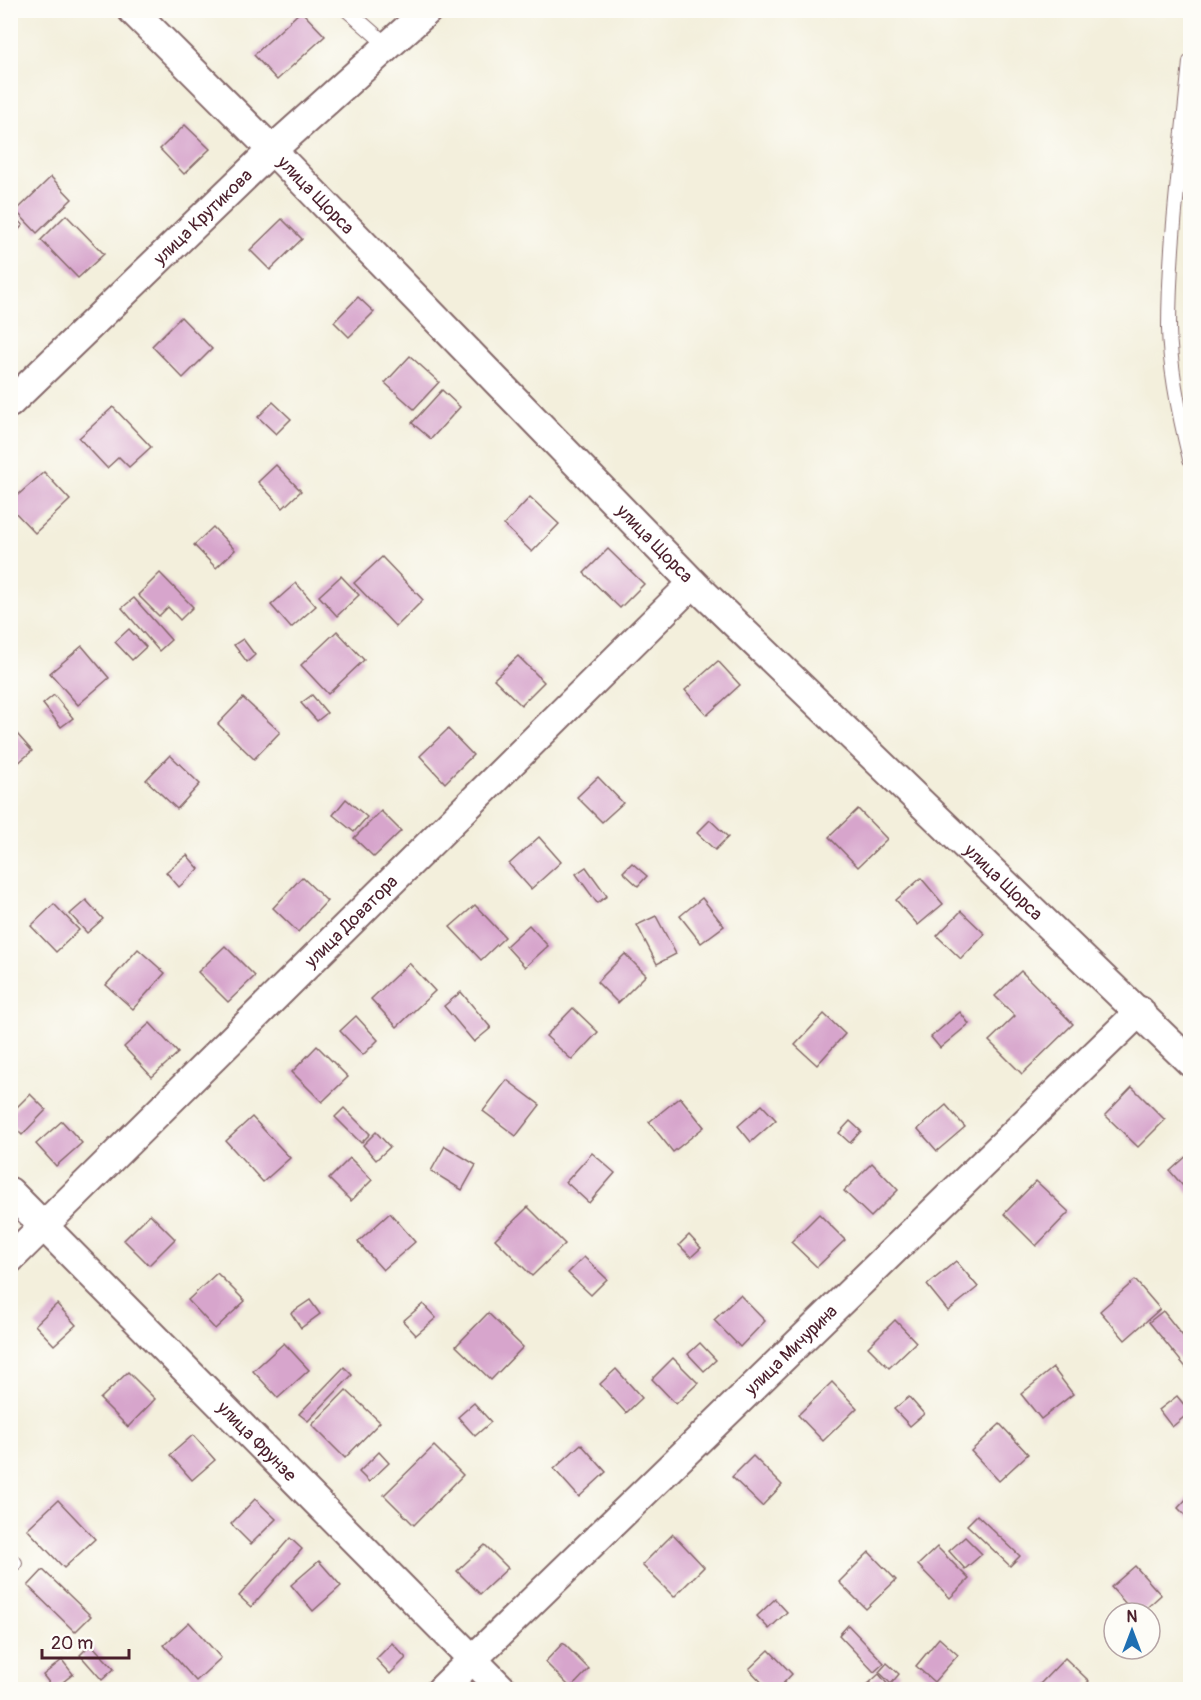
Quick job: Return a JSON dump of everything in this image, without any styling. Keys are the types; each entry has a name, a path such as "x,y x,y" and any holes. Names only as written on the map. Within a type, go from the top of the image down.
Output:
{"street":[{"name":"улица Щорса","path":"132,10 272,150 693,584 1191,1062"},
{"name":"улица Крутикова","path":"13,395 272,150 429,10"},
{"name":"улица Доватора","path":"10,1259 693,584"},
{"name":"улица Мичурина","path":"441,1689 1140,1011"},
{"name":"улица Фрунзе","path":"10,1192 474,1657 503,1689"}],"lane":[{"path":"347,10 388,46"},
{"path":"1191,62 1171,269 1169,332 1181,423 1191,459"}],"building":[{"path":"301,11 325,36 277,80 254,55"},
{"path":"185,125 210,149 184,174 160,149"},
{"path":"51,177 72,199 37,233 16,211"},
{"path":"10,214 23,225 10,239"},
{"path":"66,215 104,254 78,278 41,240"},
{"path":"282,219 302,239 270,270 250,250"},
{"path":"358,297 374,312 349,337 334,322"},
{"path":"181,317 212,349 183,378 152,346"},
{"path":"410,356 439,382 414,409 385,383"},
{"path":"442,390 460,407 431,439 412,423"},
{"path":"273,402 291,419 276,434 258,417"},
{"path":"113,407 151,447 129,467 119,457 107,468 79,438"},
{"path":"276,465 301,491 283,508 258,482"},
{"path":"44,472 70,500 35,533 10,507 10,502"},
{"path":"530,497 559,524 532,552 504,525"},
{"path":"213,527 235,550 216,568 194,545"},
{"path":"608,549 644,584 620,608 584,573"},
{"path":"382,557 423,600 396,627 354,583"},
{"path":"160,573 193,607 180,620 168,607 159,616 138,595"},
{"path":"341,576 359,595 337,616 319,596"},
{"path":"296,583 316,606 291,628 271,605"},
{"path":"134,598 171,640 159,651 122,608"},
{"path":"129,629 146,647 132,660 115,642"},
{"path":"337,631 364,660 328,694 301,665"},
{"path":"243,639 255,655 247,662 234,645"},
{"path":"82,646 109,678 78,705 50,673"},
{"path":"518,656 544,682 521,705 494,679"},
{"path":"718,661 740,685 707,715 685,690"},
{"path":"54,695 73,718 61,727 43,704"},
{"path":"312,695 327,713 317,721 301,703"},
{"path":"243,698 280,732 254,759 218,724"},
{"path":"10,726 32,751 10,770"},
{"path":"448,729 473,755 445,783 420,756"},
{"path":"170,755 200,784 177,809 146,780"},
{"path":"598,777 623,803 602,822 577,797"},
{"path":"346,799 367,817 354,832 333,815"},
{"path":"858,809 887,839 858,867 829,837"},
{"path":"381,811 401,831 374,857 354,838"},
{"path":"710,820 728,837 715,850 697,833"},
{"path":"539,837 561,862 531,889 509,864"},
{"path":"187,855 199,869 179,887 166,872"},
{"path":"632,863 647,876 638,886 623,872"},
{"path":"586,867 607,896 597,903 576,874"},
{"path":"302,877 327,901 298,932 273,908"},
{"path":"921,878 943,904 918,925 896,900"},
{"path":"702,898 724,926 701,943 680,916"},
{"path":"86,900 103,919 87,933 70,914"},
{"path":"54,904 79,930 56,952 31,926"},
{"path":"475,905 505,937 481,960 450,927"},
{"path":"961,911 985,934 961,959 937,936"},
{"path":"656,916 676,954 657,964 637,925"},
{"path":"529,925 548,946 525,967 506,946"},
{"path":"225,946 255,976 228,1002 198,972"},
{"path":"138,949 165,973 133,1009 106,985"},
{"path":"625,954 646,975 618,1003 597,982"},
{"path":"409,963 435,991 397,1027 371,999"},
{"path":"1021,971 1073,1024 1022,1074 989,1041 1015,1016 995,996"},
{"path":"461,992 491,1028 474,1042 444,1006"},
{"path":"573,1008 598,1032 572,1060 546,1036"},
{"path":"960,1012 969,1024 940,1048 931,1037"},
{"path":"824,1014 845,1034 817,1065 795,1045"},
{"path":"356,1016 378,1040 363,1055 340,1031"},
{"path":"150,1023 178,1053 152,1077 124,1047"},
{"path":"317,1046 348,1077 322,1102 292,1072"},
{"path":"507,1080 540,1105 516,1136 483,1111"},
{"path":"1132,1087 1165,1120 1138,1147 1105,1115"},
{"path":"30,1094 46,1110 22,1135 10,1123 10,1114"},
{"path":"680,1097 704,1127 673,1152 649,1122"},
{"path":"762,1105 776,1120 751,1142 738,1126"},
{"path":"946,1105 965,1127 937,1151 918,1129"},
{"path":"344,1108 370,1134 361,1143 335,1117"},
{"path":"252,1117 290,1158 263,1182 226,1141"},
{"path":"62,1121 82,1143 56,1166 36,1144"},
{"path":"850,1121 861,1131 850,1143 839,1133"},
{"path":"376,1132 390,1147 376,1160 363,1145"},
{"path":"445,1146 476,1165 462,1190 431,1171"},
{"path":"592,1153 615,1173 589,1203 566,1182"},
{"path":"1190,1153 1190,1194 1170,1171"},
{"path":"350,1158 372,1180 351,1201 329,1179"},
{"path":"872,1163 898,1190 871,1217 844,1191"},
{"path":"1036,1181 1069,1212 1036,1246 1004,1214"},
{"path":"528,1207 565,1244 532,1276 495,1239"},
{"path":"390,1213 415,1242 383,1270 358,1242"},
{"path":"150,1214 175,1239 149,1265 124,1240"},
{"path":"819,1214 845,1240 817,1267 791,1242"},
{"path":"689,1235 701,1248 691,1257 679,1245"},
{"path":"584,1257 607,1279 591,1295 568,1273"},
{"path":"956,1261 978,1287 948,1311 927,1285"},
{"path":"217,1273 245,1301 215,1329 188,1300"},
{"path":"1135,1280 1160,1309 1125,1340 1100,1311"},
{"path":"740,1295 765,1321 740,1347 714,1320"},
{"path":"310,1300 320,1314 301,1328 291,1313"},
{"path":"57,1304 76,1325 54,1345 35,1325"},
{"path":"423,1304 436,1318 416,1335 403,1321"},
{"path":"1163,1311 1190,1345 1190,1368 1188,1370 1149,1322"},
{"path":"488,1313 523,1347 491,1380 456,1346"},
{"path":"895,1320 916,1342 889,1368 868,1347"},
{"path":"284,1343 309,1370 278,1398 253,1371"},
{"path":"700,1343 716,1360 704,1371 688,1354"},
{"path":"673,1358 698,1383 676,1404 652,1379"},
{"path":"344,1367 352,1375 308,1421 299,1414"},
{"path":"1053,1368 1073,1394 1041,1419 1021,1394"},
{"path":"616,1369 642,1398 626,1413 600,1384"},
{"path":"128,1372 155,1399 128,1427 100,1399"},
{"path":"832,1382 857,1408 823,1441 798,1415"},
{"path":"346,1390 380,1422 345,1458 312,1425"},
{"path":"1177,1396 1190,1412 1172,1427 1159,1410"},
{"path":"909,1397 924,1414 910,1426 894,1409"},
{"path":"474,1403 491,1422 475,1436 458,1417"},
{"path":"1000,1424 1028,1454 999,1481 971,1451"},
{"path":"193,1435 215,1460 192,1480 170,1455"},
{"path":"581,1444 606,1472 579,1497 554,1469"},
{"path":"434,1446 463,1475 414,1525 384,1495"},
{"path":"379,1452 389,1463 369,1482 359,1472"},
{"path":"753,1456 782,1485 762,1506 732,1477"},
{"path":"1190,1495 1190,1520 1178,1508"},
{"path":"255,1499 276,1519 251,1544 231,1524"},
{"path":"58,1500 95,1539 64,1568 27,1529"},
{"path":"977,1515 1020,1556 1010,1566 967,1525"},
{"path":"673,1534 704,1567 674,1597 642,1565"},
{"path":"965,1537 982,1554 965,1569 949,1551"},
{"path":"290,1538 302,1549 251,1607 239,1596"},
{"path":"485,1545 508,1568 480,1594 457,1571"},
{"path":"937,1547 969,1579 950,1598 918,1565"},
{"path":"869,1552 896,1580 866,1609 839,1582"},
{"path":"319,1561 341,1586 313,1611 291,1585"},
{"path":"1135,1566 1161,1595 1154,1601 1123,1601 1111,1587"},
{"path":"43,1570 91,1616 75,1632 28,1586"},
{"path":"775,1599 787,1612 769,1629 757,1616"},
{"path":"189,1622 221,1658 196,1681 164,1645"},
{"path":"848,1625 884,1663 874,1672 839,1635"},
{"path":"939,1638 958,1655 934,1682 916,1666"},
{"path":"392,1643 406,1658 390,1674 376,1659"},
{"path":"563,1643 589,1669 571,1688 545,1662"},
{"path":"91,1644 114,1669 102,1680 80,1655"},
{"path":"769,1650 792,1674 777,1690 769,1690 749,1669"},
{"path":"1065,1658 1089,1681 1080,1690 1046,1690 1040,1684"},
{"path":"62,1660 73,1674 54,1689 43,1675"},
{"path":"887,1663 899,1674 891,1684 879,1672"},
{"path":"879,1674 888,1685 883,1690 873,1690 868,1684"}]}
